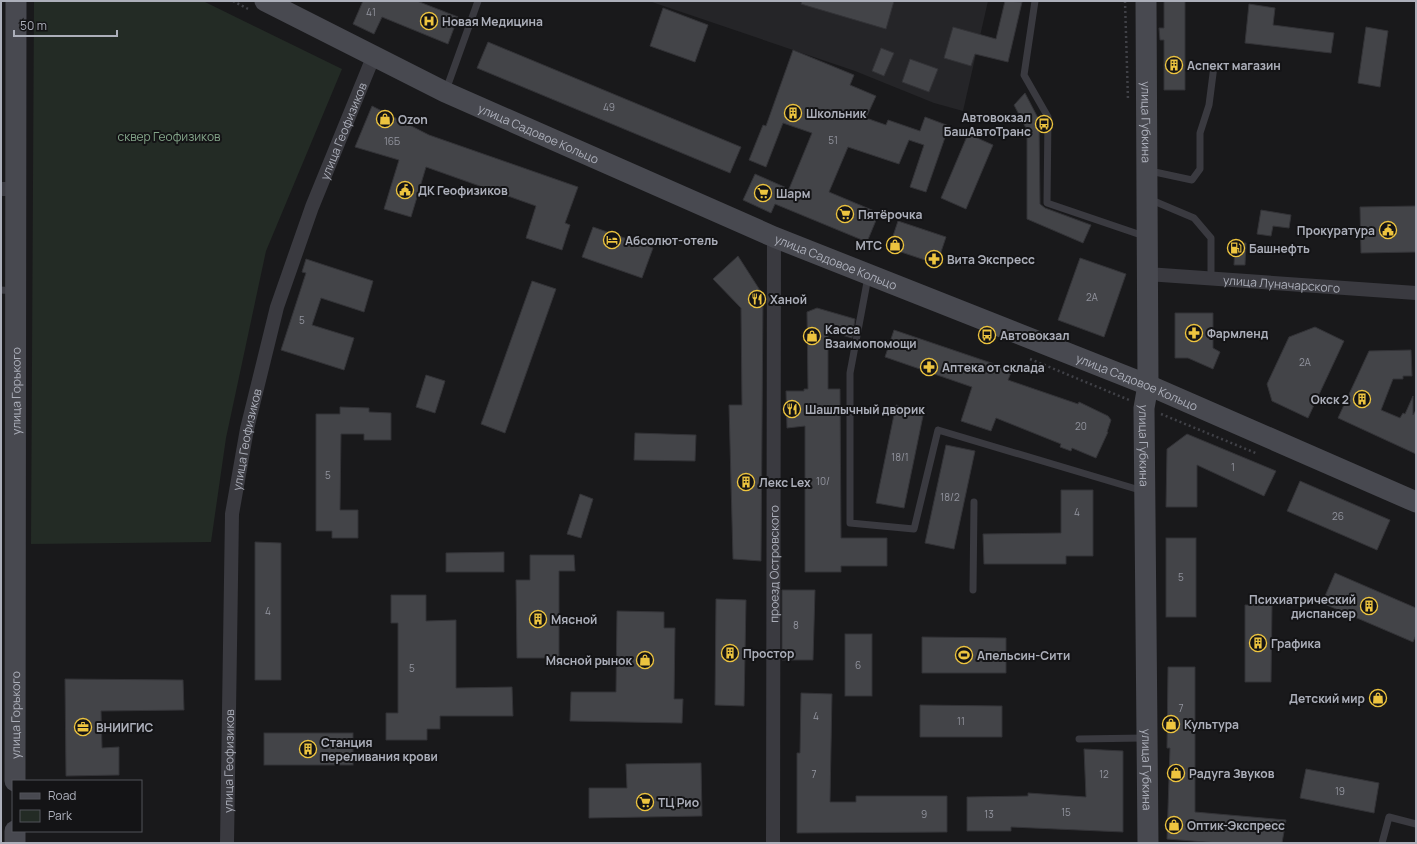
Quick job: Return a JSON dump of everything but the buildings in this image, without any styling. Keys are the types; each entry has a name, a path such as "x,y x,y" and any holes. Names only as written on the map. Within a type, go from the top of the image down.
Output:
{"street":[{"name":"улица Горького","path":"15,780 8,731 12,514 8,290 8,189 16,1"},
{"name":"улица Садовое Кольцо","path":"265,1 446,92 774,237 1148,385 1416,502"},
{"name":"улица Губкина","path":"1146,1 1148,385 1144,408 1148,843"},
{"name":"улица Геофизиков","path":"227,843 232,514 247,429 277,306 312,207 374,55"},
{"name":"проезд Островского","path":"773,843 774,237"},
{"name":"улица Луначарского","path":"1147,274 1416,293"},
{"path":"15,832 15,843"}],"lane":[{"path":"446,92 478,1"},
{"path":"1035,1 1024,74 1048,117 1047,203 1147,237"},
{"path":"1147,171 1192,180 1200,169 1200,134 1210,105 1214,66"},
{"path":"1147,198 1194,218 1212,238 1211,279"},
{"path":"868,274 850,372 850,523 914,529 938,430 1145,492"},
{"path":"973,590 974,502"},
{"path":"1079,739 1147,738"},
{"path":"1382,843 1389,817 1416,824"}],"shaded area":[{"path":"649,1 988,1 963,111 934,103 855,71"}],"green space":[{"name":"cквер Геофизиков","path":"34,1 203,1 342,69 266,251 226,438 211,542 31,544"}],"place":[{"name":"Новая Медицина","path":"429,21"},
{"name":"Аспект магазин","path":"1174,65"},
{"name":"Школьник","path":"793,113"},
{"name":"Ozon","path":"385,119"},
{"name":"Автовокзал БашАвтоТранс","path":"1044,124"},
{"name":"ДК Геофизиков","path":"405,190"},
{"name":"Шарм","path":"763,193"},
{"name":"Пятёрочка","path":"845,214"},
{"name":"Прокуратура","path":"1388,230"},
{"name":"Абсолют-отель","path":"612,240"},
{"name":"МТС","path":"895,245"},
{"name":"Башнефть","path":"1236,248"},
{"name":"Вита Экспресс","path":"934,259"},
{"name":"Ханой","path":"757,299"},
{"name":"Фармленд","path":"1194,333"},
{"name":"Автовокзал","path":"987,335"},
{"name":"Касса Взаимопомощи","path":"812,336"},
{"name":"Аптека от склада","path":"929,367"},
{"name":"Окск 2","path":"1362,399"},
{"name":"Шашлычный дворик","path":"792,409"},
{"name":"Лекс Lex","path":"746,482"},
{"name":"Психиатрический диспансер","path":"1369,606"},
{"name":"Мясной","path":"538,619"},
{"name":"Графика","path":"1258,643"},
{"name":"Простор","path":"730,653"},
{"name":"Апельсин-Сити","path":"964,655"},
{"name":"Мясной рынок","path":"645,660"},
{"name":"Детский мир","path":"1378,698"},
{"name":"Культура","path":"1171,724"},
{"name":"ВНИИГИС","path":"83,727"},
{"name":"Станция переливания крови","path":"308,749"},
{"name":"Радуга Звуков","path":"1176,773"},
{"name":"ТЦ Рио","path":"645,802"},
{"name":"Оптик-Экспресс","path":"1174,825"}]}
